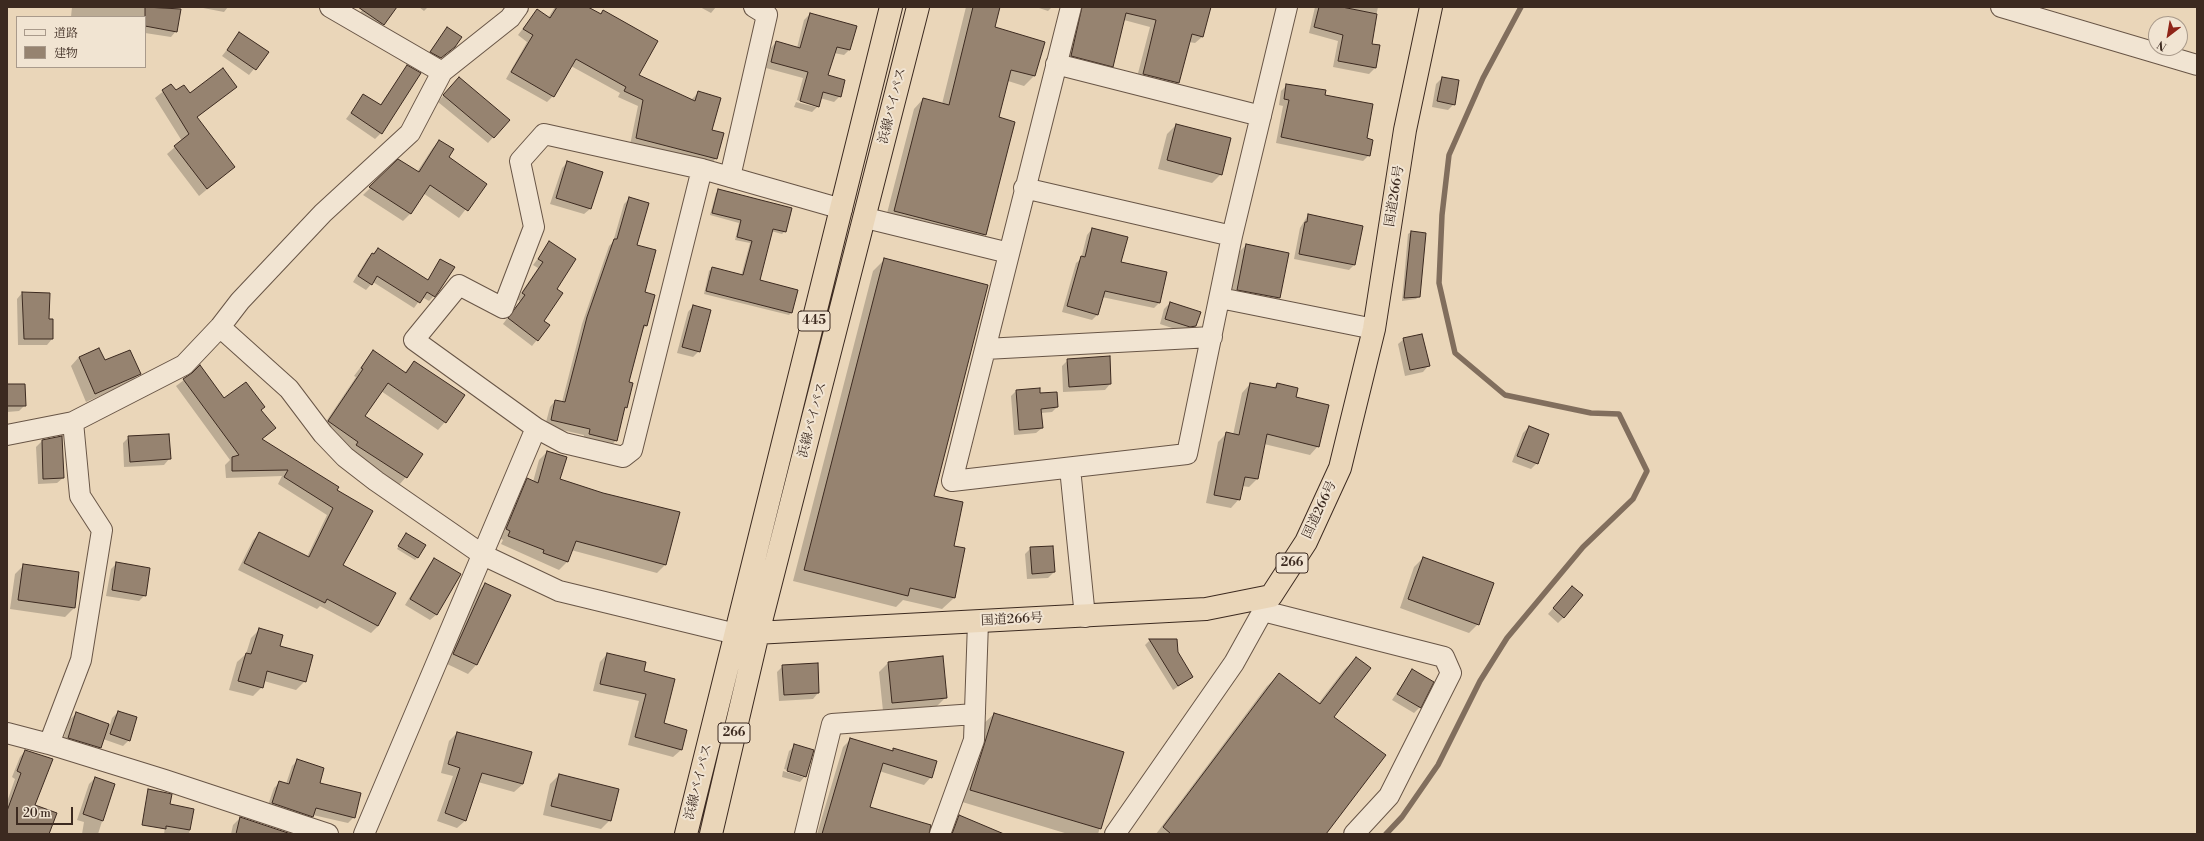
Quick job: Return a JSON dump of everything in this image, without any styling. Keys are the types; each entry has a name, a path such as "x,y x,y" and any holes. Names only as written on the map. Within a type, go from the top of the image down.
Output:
{"highway":[{"name":"浜線バイパス","path":"686,834 891,7"},
{"name":"浜線バイパス","path":"711,834 758,633 866,218 918,7"},
{"name":"国道266号","path":"736,634 1085,617 1206,609 1267,603 1306,542 1340,468 1374,329 1406,130 1431,7"}],"street":[{"path":"330,7 442,72"},
{"path":"7,435 74,422 184,365 220,327 240,301 323,213 410,133 442,72 510,18 518,7"},
{"path":"730,177 767,15 754,7"},
{"path":"1071,7 1024,188 952,482 1187,454 1232,236 1287,7"},
{"path":"2001,7 2197,65"},
{"path":"1056,64 1261,116"},
{"path":"702,169 632,450 623,457 564,443 536,428 414,340 459,285 503,308 534,227 520,161 544,134 702,169 842,209"},
{"path":"1024,188 1232,236"},
{"path":"866,218 1008,253"},
{"path":"1220,298 1374,329"},
{"path":"220,327 289,389 323,434 345,456 376,481 483,555 559,591 736,634"},
{"path":"985,349 1212,337"},
{"path":"49,744 81,660 102,530 80,496 74,422"},
{"path":"364,834 536,428"},
{"path":"1070,468 1085,617"},
{"path":"1124,831 1234,663 1267,603 1444,657 1451,673 1389,796 1354,834"},
{"path":"940,834 974,740 978,622"},
{"path":"804,834 832,724 975,714"},
{"path":"7,733 49,744 328,834"}],"building":[{"path":"145,7 181,9 177,32 146,26"},
{"path":"358,7 397,7 384,25"},
{"path":"557,7 588,7 601,14 603,10 658,41 639,75 695,101 698,91 721,98 712,130 724,133 717,159 636,138 643,100 624,91 626,87 576,59 554,97 511,72 533,35 523,29 537,9 550,18"},
{"path":"973,7 1000,7 995,27 1045,42 1035,76 1011,70 999,117 1015,122 986,235 894,211 923,98 949,105"},
{"path":"1082,7 1211,7 1203,37 1192,34 1179,83 1143,74 1156,20 1126,13 1113,67 1071,56"},
{"path":"1319,7 1342,7 1377,14 1372,44 1380,45 1376,68 1338,61 1343,35 1314,27"},
{"path":"810,13 857,26 850,50 837,47 828,75 845,80 841,97 823,92 819,107 800,101 808,72 771,62 776,41 800,48"},
{"path":"447,27 462,37 455,47 441,58 430,52"},
{"path":"239,32 269,52 256,70 227,50"},
{"path":"407,65 421,73 382,134 351,113 363,94 381,105"},
{"path":"223,68 237,87 197,117 235,167 207,189 174,146 189,134 162,90 171,84 176,90 184,85 190,93"},
{"path":"459,77 510,120 494,138 443,95"},
{"path":"1442,77 1459,80 1455,105 1437,101"},
{"path":"1286,84 1326,90 1325,95 1373,104 1367,138 1373,140 1370,156 1281,137 1289,100 1284,99"},
{"path":"1176,124 1231,138 1222,175 1167,160"},
{"path":"439,140 454,149 449,157 487,184 468,211 430,185 411,214 369,187 398,159 419,172"},
{"path":"567,161 603,172 591,209 556,198"},
{"path":"718,189 792,208 786,232 773,229 760,280 798,290 792,313 706,291 712,267 743,275 752,241 737,237 741,220 712,213"},
{"path":"629,197 649,203 637,245 656,250 645,292 655,295 647,326 644,325 629,382 633,383 627,408 625,407 617,441 589,434 590,429 551,420 555,400 565,402 587,317 614,239 617,239"},
{"path":"1308,214 1363,226 1355,265 1299,254"},
{"path":"1092,228 1128,237 1121,262 1167,272 1160,303 1105,291 1098,315 1067,306 1081,256 1085,257"},
{"path":"1411,231 1426,233 1420,297 1404,298"},
{"path":"549,241 576,259 557,289 563,293 544,321 550,325 538,341 508,318 525,295 522,293 543,262 538,259"},
{"path":"1246,244 1289,253 1280,298 1237,290"},
{"path":"378,248 428,280 440,259 455,267 435,297 427,292 420,303 377,276 372,285 358,276 372,253 374,254"},
{"path":"884,258 988,285 934,496 963,502 954,546 965,548 955,598 910,588 908,596 804,570"},
{"path":"22,292 50,293 49,319 53,319 53,339 24,339"},
{"path":"1170,302 1201,312 1196,326 1190,327 1165,319"},
{"path":"693,305 711,310 700,352 682,347"},
{"path":"1422,334 1430,366 1410,370 1403,338"},
{"path":"99,348 105,360 130,350 141,374 95,394 79,357"},
{"path":"373,350 406,373 414,361 465,395 446,423 388,383 365,416 423,454 407,478 356,445 358,442 328,421 363,369 361,368"},
{"path":"1110,356 1111,384 1069,387 1067,359"},
{"path":"200,365 224,398 246,382 265,407 261,410 276,428 262,439 339,487 337,490 373,511 343,565 396,593 378,626 327,599 325,603 244,563 259,532 309,557 333,508 284,477 288,470 232,471 232,457 239,455 183,379"},
{"path":"1250,383 1276,388 1277,383 1298,388 1296,397 1329,405 1319,447 1267,434 1258,479 1245,477 1240,500 1214,495 1226,432 1239,435"},
{"path":"7,384 25,384 26,406 7,406"},
{"path":"1040,388 1040,393 1057,392 1058,407 1041,409 1043,428 1019,430 1016,390"},
{"path":"1529,426 1549,434 1538,464 1517,456"},
{"path":"169,434 171,459 130,462 128,436"},
{"path":"62,436 64,478 43,479 42,440"},
{"path":"547,451 567,457 560,479 603,493 680,512 666,565 576,541 568,562 543,553 544,550 508,536 510,531 506,529 527,478 538,483"},
{"path":"406,533 426,545 418,558 398,546"},
{"path":"1053,546 1055,572 1032,574 1030,547"},
{"path":"1423,557 1494,583 1479,625 1408,599"},
{"path":"434,558 461,574 437,615 410,599"},
{"path":"116,562 150,568 146,596 112,590"},
{"path":"23,564 79,572 75,608 18,600"},
{"path":"485,583 511,595 477,665 453,654"},
{"path":"1572,586 1583,595 1564,618 1553,608"},
{"path":"259,628 283,635 280,646 313,655 306,682 267,671 263,688 238,681 246,653 251,654"},
{"path":"1149,639 1177,639 1178,652 1193,677 1178,686"},
{"path":"607,653 646,662 644,671 675,679 664,723 687,730 682,750 635,737 646,694 600,684"},
{"path":"943,656 947,698 892,703 888,662"},
{"path":"1356,657 1371,668 1334,717 1386,755 1326,834 1171,834 1163,827 1279,673 1320,704"},
{"path":"818,663 819,693 784,695 782,665"},
{"path":"1412,669 1434,682 1421,708 1397,694"},
{"path":"118,711 137,717 130,741 110,734"},
{"path":"76,712 109,724 101,748 68,738"},
{"path":"994,713 1124,752 1101,829 970,790"},
{"path":"457,732 532,752 523,784 482,773 466,821 445,813 460,768 448,764"},
{"path":"850,738 893,751 893,748 937,761 932,778 883,763 870,807 931,825 929,834 822,834"},
{"path":"794,744 814,750 806,777 787,771"},
{"path":"25,750 53,759 35,805 57,813 49,834 7,834 7,811 21,773 17,771"},
{"path":"297,759 324,768 320,783 361,793 355,818 316,808 313,817 272,803 279,781 289,784"},
{"path":"559,774 619,789 611,821 551,806"},
{"path":"95,777 115,784 103,821 83,814"},
{"path":"148,789 172,794 170,804 194,809 190,830 166,826 166,829 142,825"},
{"path":"959,815 1004,834 952,834"},
{"path":"240,817 291,834 236,834"}],"waterway":[{"path":"1386,834 1402,817 1438,765 1480,681 1507,638 1583,547 1633,499 1647,471 1619,414 1591,413 1505,395 1455,353 1439,283 1442,215 1449,155 1483,78 1521,7"}]}
